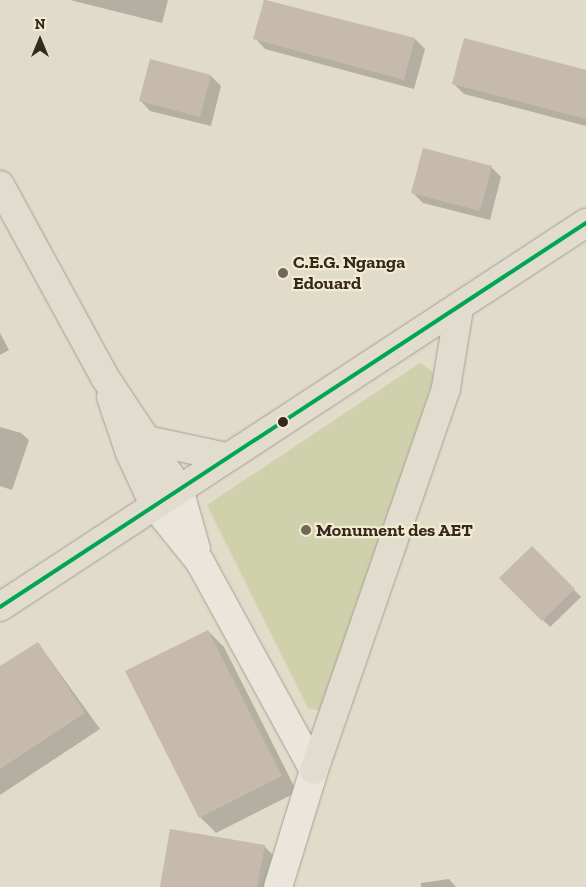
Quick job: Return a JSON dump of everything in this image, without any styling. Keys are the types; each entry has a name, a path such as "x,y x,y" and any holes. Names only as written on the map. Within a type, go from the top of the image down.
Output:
{"main road":[{"path":"0,185 104,376 151,441 179,489"},
{"path":"0,607 226,456 459,308 586,223"},
{"path":"314,770 446,388 459,308"},
{"path":"104,376 121,433 154,505"},
{"path":"151,441 226,456"}],"street":[{"path":"179,489 200,562"},
{"path":"154,505 200,562 314,770 278,887"}],"green space":[{"path":"420,363 435,373 325,712 308,708 207,505"}],"building":[{"path":"264,0 415,38 404,80 253,39"},
{"path":"464,38 586,70 586,119 452,84"},
{"path":"150,59 211,75 200,117 139,101"},
{"path":"423,148 492,166 480,211 411,193"},
{"path":"532,546 575,589 542,621 499,578"},
{"path":"208,630 282,776 199,818 125,671"},
{"path":"38,642 85,713 0,769 0,666"},
{"path":"170,829 265,845 257,887 160,887"}],"transit line":[{"path":"0,607 586,223"}],"place":[{"name":"C.E.G. Nganga Edouard","path":"283,273"},
{"name":"Monument des AET","path":"306,530"}]}
